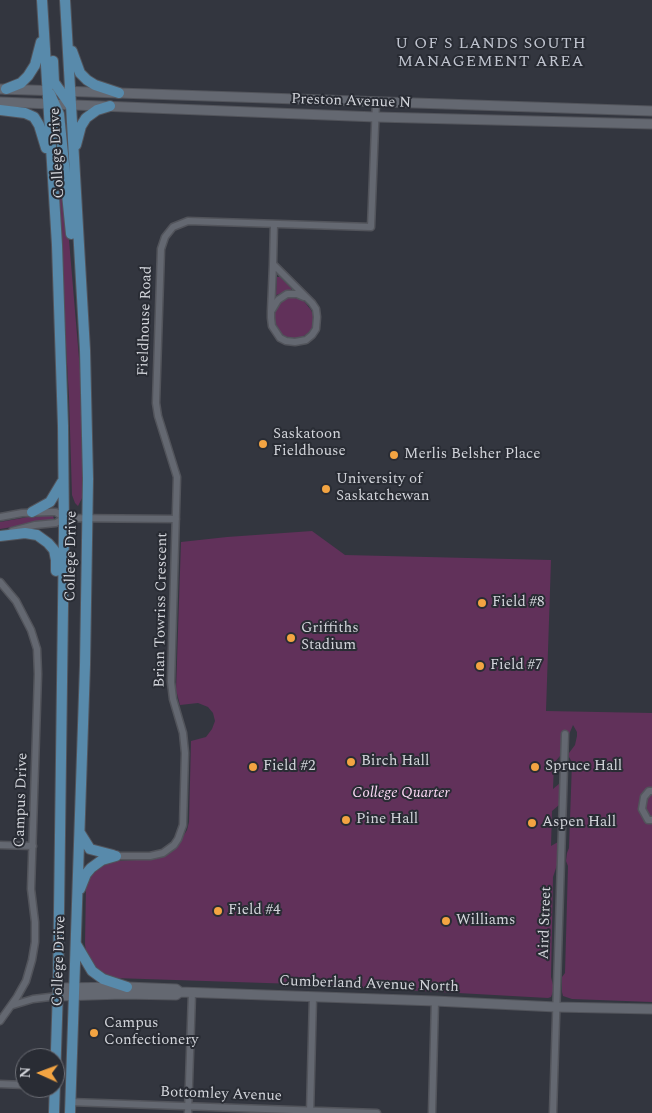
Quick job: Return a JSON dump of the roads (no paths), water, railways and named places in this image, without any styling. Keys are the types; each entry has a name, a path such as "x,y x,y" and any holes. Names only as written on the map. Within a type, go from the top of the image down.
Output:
{"main road":[{"name":"College Drive","path":"43,0 48,91"},
{"path":"43,0 54,82 64,91 70,105"},
{"name":"College Drive","path":"64,91 65,0"},
{"path":"3,89 21,83 28,76 38,58 44,28"},
{"path":"66,30 74,60 80,73 96,85 119,93"},
{"name":"Preston Avenue N","path":"3,89 652,111"},
{"path":"48,91 60,120 82,360 86,381"},
{"name":"Preston Avenue N","path":"0,102 376,117 652,124"},
{"name":"College Drive","path":"52,104 52,166 57,264 64,518 56,1048"},
{"name":"College Drive","path":"70,105 86,381 88,518 70,1108"},
{"path":"73,156 81,126 86,118 97,110 110,106"},
{"path":"0,110 25,112 37,121 52,166"},
{"path":"32,512 46,505 54,498 63,478"},
{"path":"0,536 33,534 38,535 51,546 56,560 56,586 62,610"},
{"path":"79,831 90,849 116,856"},
{"path":"77,894 91,868 102,860 116,856"},
{"path":"75,943 92,971 102,979 128,987"},
{"name":"Cumberland Avenue North","path":"74,991 128,987 176,989 180,992 192,993 652,1009"},
{"path":"58,992 74,991"},
{"name":"Cumberland Avenue North","path":"74,991 176,995 180,992"},
{"name":"College Drive","path":"54,1113 55,1098"},
{"path":"58,1098 61,1113"}],"street":[{"name":"Fieldhouse Road","path":"176,519 178,484 176,471 158,416 156,403 162,243 173,227 188,221 371,227 376,102"},
{"path":"272,264 316,310 317,325 312,335 303,341 290,342 280,338 272,326 271,311 272,264 274,224"},
{"path":"271,311 283,296 297,294 306,298"},
{"path":"0,517 32,512 56,512 64,518"},
{"path":"0,536 35,525 56,523 64,518 88,518"},
{"name":"Brian Towriss Crescent","path":"88,518 176,519 171,682 173,699 184,743 183,825 174,845 163,853 150,856 116,856"},
{"name":"Campus Drive","path":"0,582 22,610 32,630 37,649 38,682 31,889 35,932 34,951 26,980 12,1006 0,1021"},
{"name":"Aird Street","path":"553,1113 565,734"},
{"path":"652,791 649,791 642,804 645,817 648,820 652,820"},
{"path":"0,845 33,846"},
{"path":"12,1006 58,992"},
{"path":"188,1110 192,993"},
{"path":"310,1112 313,997"},
{"path":"432,1113 435,1001"},
{"path":"0,1084 15,1085"},
{"name":"Bottomley Avenue","path":"70,1108 377,1113"}],"place":[{"name":"Saskatoon Fieldhouse","path":"263,444"},
{"name":"Merlis Belsher Place","path":"394,455"},
{"name":"University of Saskatchewan","path":"326,489"},
{"name":"Field #8","path":"482,603"},
{"name":"Griffiths Stadium","path":"291,638"},
{"name":"Field #7","path":"480,666"},
{"name":"Birch Hall","path":"351,762"},
{"name":"Field #2","path":"253,767"},
{"name":"Spruce Hall","path":"535,767"},
{"name":"Pine Hall","path":"346,820"},
{"name":"Aspen Hall","path":"532,823"},
{"name":"Field #4","path":"218,911"},
{"name":"Williams","path":"446,921"},
{"name":"Campus Confectionery","path":"94,1033"}],"district":[{"name":"U OF S LANDS SOUTH MANAGEMENT AREA","path":"491,54"}],"park label":[{"name":"College Quarter","path":"401,794"}]}
